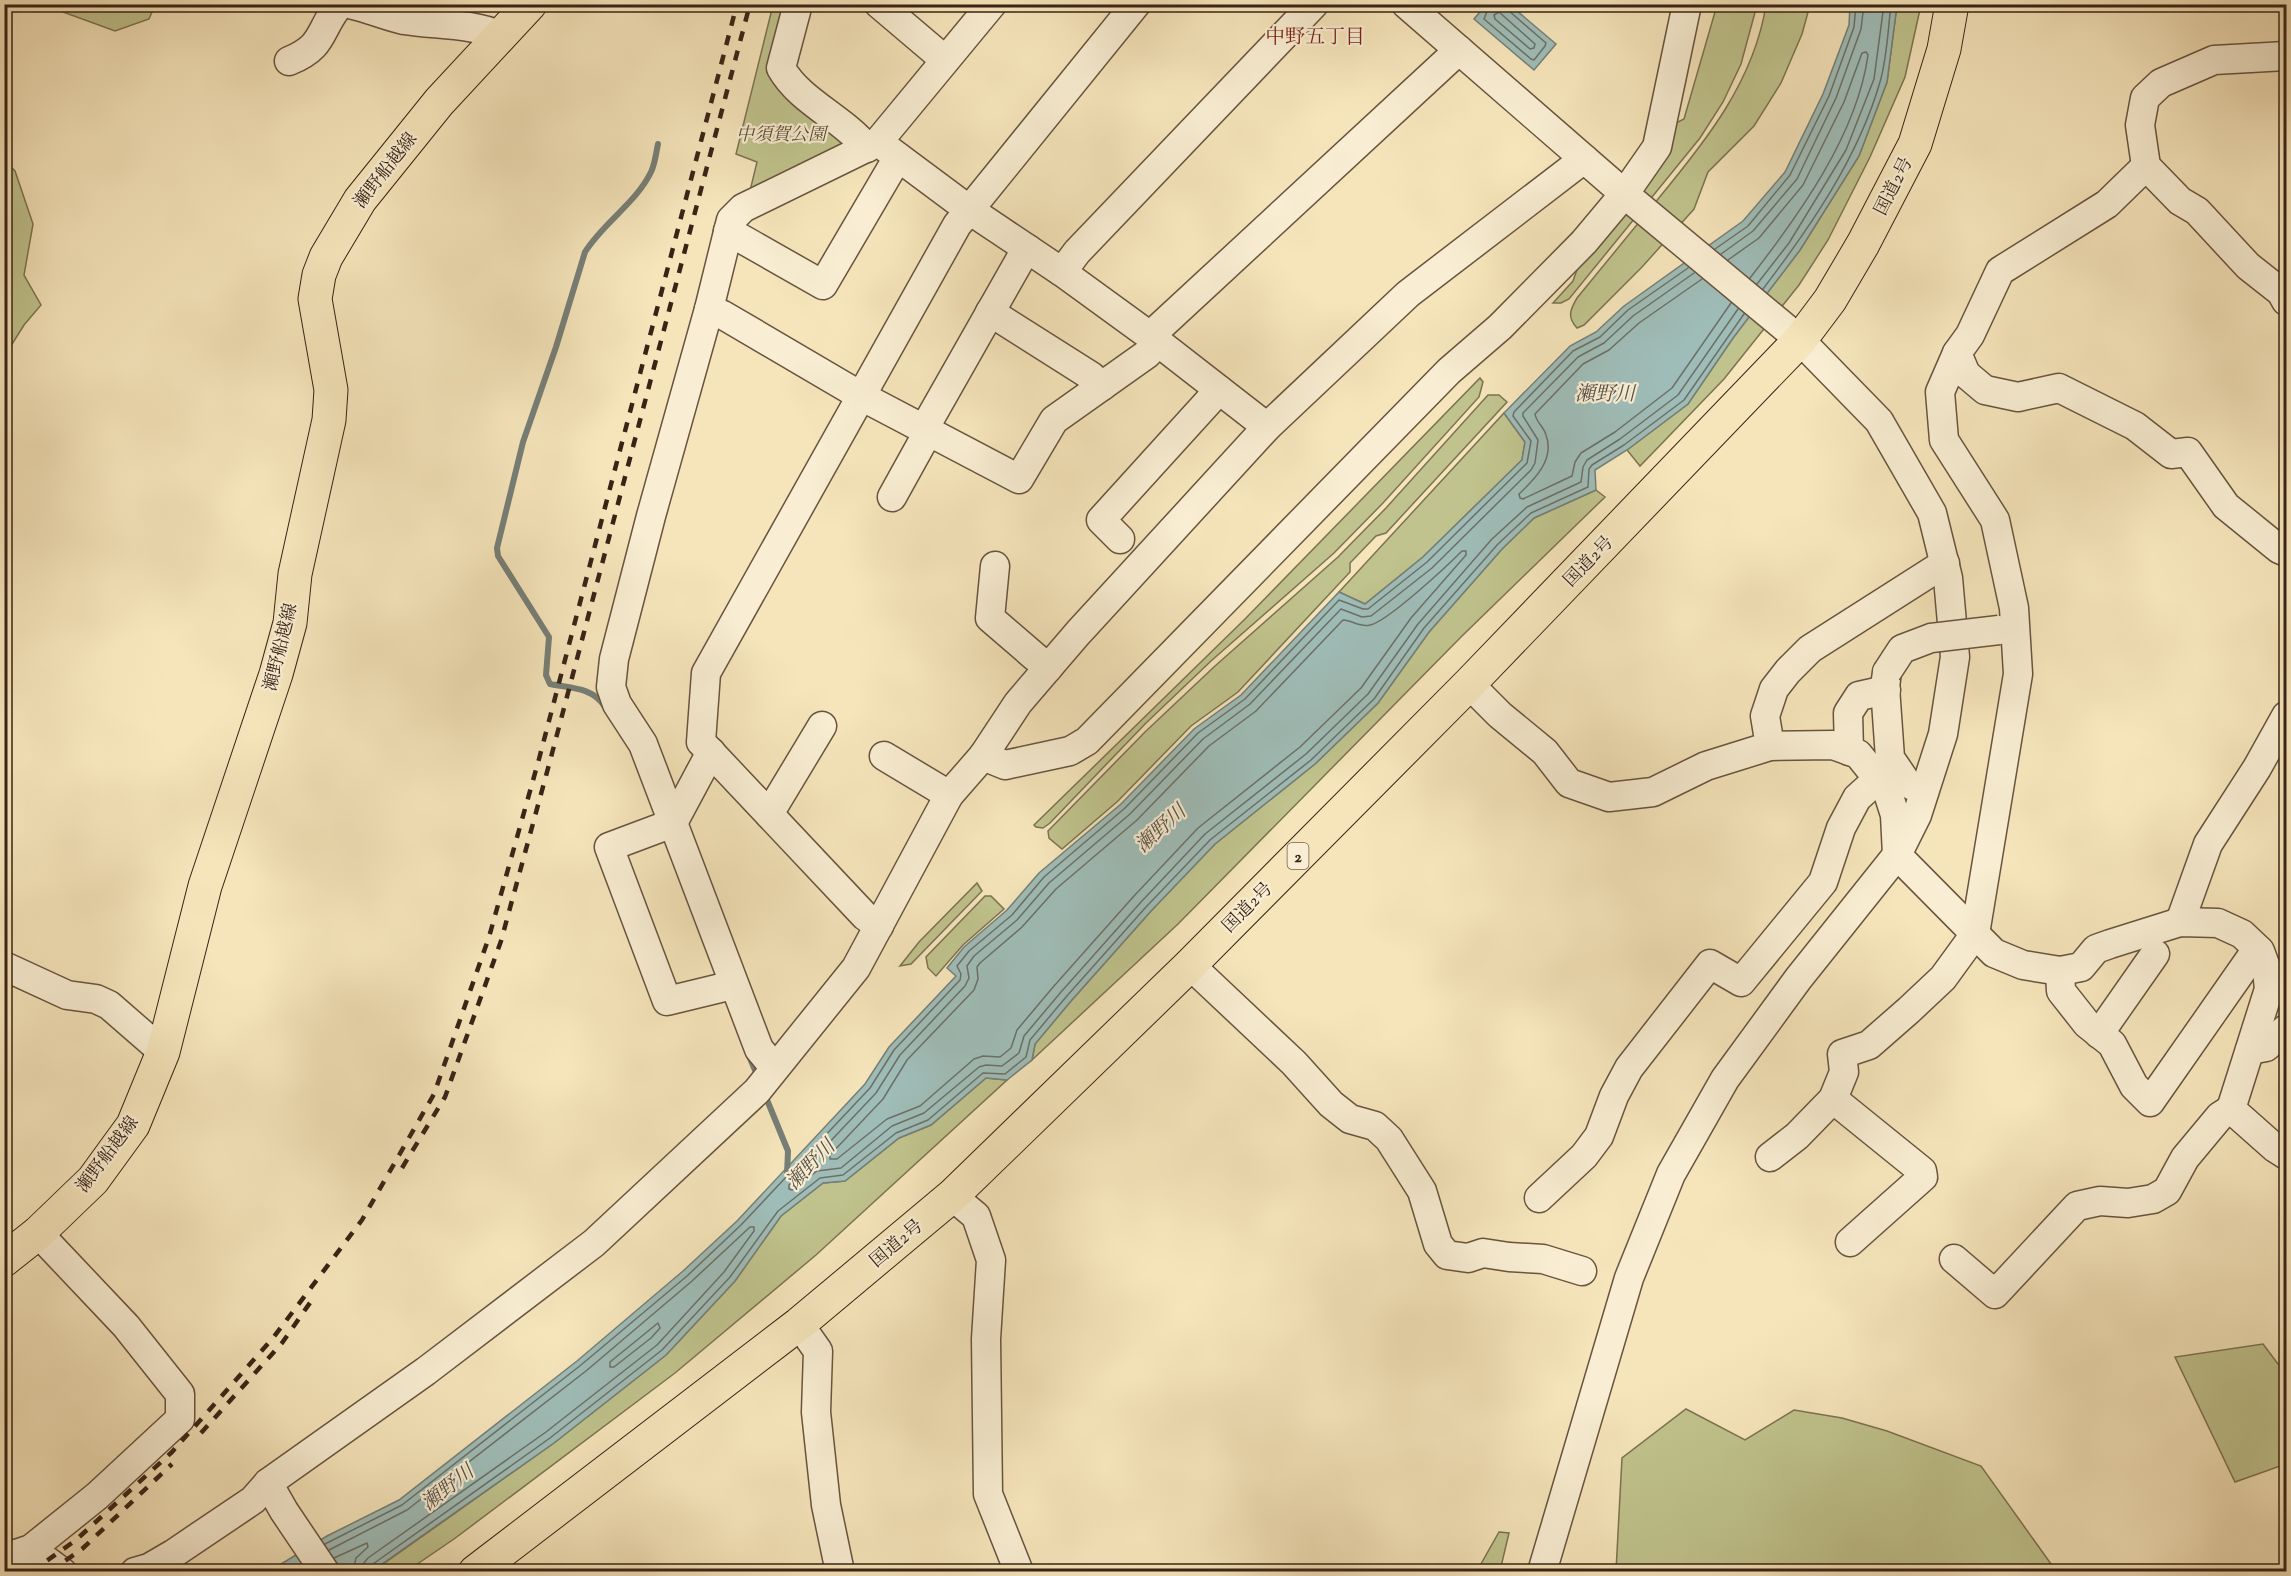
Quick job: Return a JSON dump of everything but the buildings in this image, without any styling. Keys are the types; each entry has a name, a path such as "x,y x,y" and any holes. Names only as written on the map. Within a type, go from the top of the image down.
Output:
{"main road":[{"name":"瀬野船越線","path":"4,1260 38,1233 93,1180 133,1125 163,1052 205,886 276,674 290,623 295,574 329,420 331,390 315,299 319,275 343,226 360,200 439,102 530,4"},
{"name":"国道2号","path":"475,1572 799,1324 952,1196 1190,965 1469,684 1789,331 1830,300 1863,244 1915,144 1944,49 1952,4"}],"street":[{"path":"289,61 306,55 317,43 340,4"},
{"path":"350,4 370,8 401,19 486,29 501,36"},
{"path":"798,4 781,68 789,82 856,134 1062,272 1154,339 1267,428"},
{"path":"879,4 945,60"},
{"path":"728,231 823,285 881,149 945,60 992,4"},
{"path":"879,926 865,916 701,742 706,673 957,225 1136,4"},
{"path":"1062,272 1077,252 1314,4"},
{"path":"1406,4 1626,195 1789,331 1879,421 1932,513 1948,578 1955,657 1943,734 1917,815 1897,855 1798,979 1725,1079 1671,1174 1629,1278 1542,1572"},
{"path":"983,756 1005,765 1070,752 1087,741 1449,371 1500,327 1584,242 1626,195 1656,147 1686,8"},
{"path":"709,309 861,396 1019,479 1054,420 1147,354 1154,339 1459,50"},
{"path":"2286,56 2214,60 2161,83 2145,98 2140,125 2146,166 2180,201 2197,211 2248,266 2281,292 2286,301"},
{"path":"767,1077 759,1049 722,987 663,827 643,744 617,704 611,687 614,659 731,220 743,208 881,149"},
{"path":"135,1572 149,1568 173,1554 253,1500 268,1483 426,1371 594,1243 767,1077 856,968 949,795 983,756 1018,703 1078,633 1267,428 1408,294 1584,159"},
{"path":"1770,1157 1797,1136 1833,1099 1844,1072 1842,1054 1869,1045 1909,1010 1943,978 1976,934 2018,674 2007,628 2014,608 1995,520 1944,440 1940,392 1957,353 1970,335 2000,271 2107,204 2146,166"},
{"path":"892,497 990,312 1028,249"},
{"path":"990,312 1091,375 1102,386"},
{"path":"1957,353 1966,374 1985,390 2018,397 2059,388 2135,426 2171,454 2188,452 2226,506 2279,549 2286,552"},
{"path":"1120,539 1101,520 1219,390"},
{"path":"1770,746 1766,716 1774,688 1788,671 1810,649 1945,564"},
{"path":"996,566 990,618 1048,668"},
{"path":"1924,792 1908,783 1890,758 1886,681 1902,649 1931,638 2007,628"},
{"path":"1849,751 1848,713 1859,696 1886,681"},
{"path":"1469,684 1500,715 1545,752 1569,783 1609,797 1653,792 1706,766 1770,746 1833,745 1858,754 1887,790 1895,815 1897,855 1994,953 2023,965 2060,970 2081,967 2096,949 2180,922 2218,923 2242,934 2258,949 2267,970 2269,988 2231,1109 2220,1116 2185,1158 2167,1191 2153,1200 2128,1203 2100,1201 2077,1206 1995,1294 1954,1259"},
{"path":"2180,922 2208,844 2257,768 2286,716"},
{"path":"769,814 822,726"},
{"path":"711,752 663,827 609,847 668,1001 722,987"},
{"path":"884,756 949,795"},
{"path":"1539,1198 1584,1156 1599,1136 1614,1096 1629,1068 1710,964 1742,982 1823,882 1841,828 1857,798 1878,779"},
{"path":"2060,970 2061,991 2087,1024 2112,1044 2134,1086 2150,1102 2258,949"},
{"path":"2099,1034 2155,954"},
{"path":"1190,965 1294,1063 1331,1104 1350,1119 1375,1126 1389,1139 1422,1191 1438,1244 1447,1255 1468,1258 1483,1253 1543,1259 1582,1271"},
{"path":"4,966 67,995 96,999 109,1005 163,1052"},
{"path":"2250,1050 2266,1047 2286,1029"},
{"path":"1833,1099 1922,1170 1923,1177 1850,1242"},
{"path":"2231,1109 2286,1155"},
{"path":"952,1196 976,1216 991,1260 986,1339 988,1494 1019,1572"},
{"path":"38,1233 126,1326 180,1394 180,1419 97,1496 18,1551 62,1572"},
{"path":"799,1324 818,1351 816,1412 826,1505 840,1572"},
{"path":"268,1483 284,1511 326,1572"}],"green space":[{"path":"44,5 155,5 149,19 115,31"},
{"name":"中須賀公園","path":"773,5 787,5 772,61 846,143 749,195 757,162 736,154"},
{"path":"1717,5 1757,5 1741,64 1723,102 1700,138 1569,299 1561,303 1553,303 1573,281 1579,264 1672,125 1684,119"},
{"path":"1766,5 1810,5 1802,34 1781,83 1754,126 1708,172 1694,209 1642,267 1584,325 1577,328 1571,313 1577,298 1693,155 1726,109 1751,59"},
{"path":"1897,5 1921,5 1905,77 1870,157 1828,240 1799,285 1724,379 1640,466 1627,450 1688,404 1733,338 1800,250 1859,156 1887,82"},
{"path":"4,160 15,171 33,224 24,275 41,305 5,353"},
{"path":"1480,378 1483,382 1479,397 1383,503 1334,553 1211,661 1145,724 1050,823 1043,828 1036,827 1034,825 1245,619"},
{"path":"1488,395 1499,395 1507,402 1386,533 1376,536 1350,563 1350,572 1238,692 1191,726 1118,801 1062,849 1049,838 1048,831 1145,732 1215,666 1338,557 1386,508"},
{"path":"1504,413 1525,442 1522,460 1423,557 1365,604 1339,592"},
{"path":"1596,490 1605,497 1461,637 1178,924 1032,1060 1035,1044 1151,911 1215,844 1315,764 1378,703 1429,632 1502,549 1534,518"},
{"path":"977,883 982,891 911,964 900,966 919,942"},
{"path":"985,896 991,896 1004,909 963,945 936,976 928,968 926,957"},
{"path":"986,1078 1007,1080 816,1255 675,1373 454,1539 407,1571 372,1572 554,1443 666,1355 735,1281 781,1216 823,1183 845,1181 899,1138 931,1125"},
{"path":"2263,1344 2278,1364 2286,1365 2286,1464 2235,1482 2175,1357"},
{"path":"1686,1409 1745,1440 1794,1410 1842,1418 1887,1431 1981,1466 2056,1571 1616,1571 1622,1458"},
{"path":"1499,1532 1509,1533 1500,1571 1477,1571"}],"water":[{"path":"1486,5 1510,5 1556,44 1534,70 1474,19"},
{"name":"瀬野川","path":"1850,5 1897,5 1887,82 1859,156 1800,250 1733,338 1688,404 1627,450 1595,470 1596,490 1534,518 1502,549 1429,632 1378,703 1315,764 1215,844 1151,911 1035,1044 1032,1060 1007,1080 986,1078 931,1125 899,1138 845,1181 823,1183 781,1216 735,1281 666,1355 554,1443 372,1571 268,1572 327,1536 399,1500 577,1361 683,1271 737,1221 865,1084 889,1047 956,976 947,968 964,947 1007,910 1039,873 1121,804 1194,729 1241,695 1339,592 1365,604 1423,557 1522,460 1525,442 1504,413 1570,346 1596,332 1624,306 1743,221 1785,172 1823,94 1849,25"}],"waterway":[{"path":"605,707 600,700 588,692 550,684 546,675 549,637 498,556 497,548 523,442 556,347 585,252 645,183 652,169 658,144"},
{"path":"749,1056 758,1077"},
{"path":"765,1095 788,1151 787,1174"}],"railway":[{"path":"31,1572 76,1540 172,1452 273,1338 362,1220 434,1094 489,937 539,759 737,4"},
{"path":"402,1168 445,1097 501,941 750,4"},
{"path":"201,1433 282,1343 314,1297"},
{"path":"49,1572 82,1549 172,1464"}],"district":[{"name":"中野五丁目","path":"1315,36"}]}
